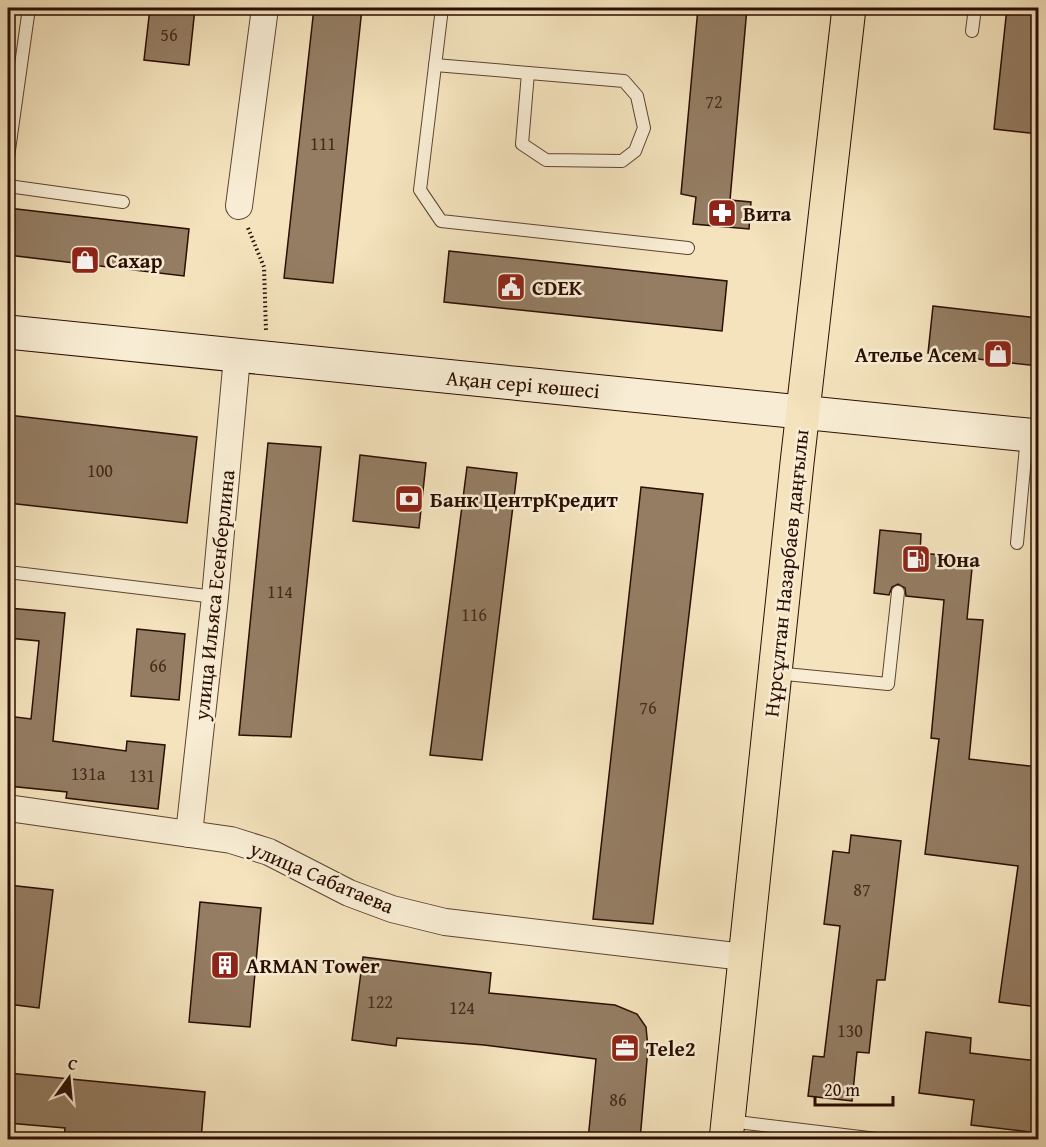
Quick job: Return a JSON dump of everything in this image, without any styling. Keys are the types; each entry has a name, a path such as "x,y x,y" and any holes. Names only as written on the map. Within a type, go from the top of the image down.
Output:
{"highway":[{"name":"Нұрсұлтан Назарбаев даңғылы","path":"727,1130 774,673 849,8"}],"street":[{"path":"239,206 265,8"},
{"name":"Ақан сері көшесі","path":"8,332 250,358 804,410 1033,435"},
{"name":"улица Ильяса Есенберлина","path":"189,834 215,597 250,358"},
{"name":"улица Сабатаева","path":"8,808 231,840 269,852 349,893 392,909 445,922 744,957"}],"lane":[{"path":"8,157 29,8"},
{"path":"442,8 420,190 441,221 688,248"},
{"path":"972,31 975,8"},
{"path":"435,65 624,81 637,96 644,128 635,151 622,161 546,160 522,144 528,73"},
{"path":"8,186 123,202"},
{"path":"1017,543 1033,435"},
{"path":"8,572 215,597"},
{"path":"774,673 888,684 898,592"},
{"path":"727,1130 885,1140"}],"path":[{"path":"239,206 264,267 267,313 250,358"}],"building":[{"path":"150,8 195,8 189,65 144,60"},
{"path":"314,8 362,8 333,283 284,278"},
{"path":"698,8 747,8 730,200 751,202 749,229 693,224 696,197 681,194"},
{"path":"1007,8 1038,8 1038,134 994,129"},
{"path":"8,208 189,229 184,276 8,255"},
{"path":"449,251 727,281 722,331 444,302"},
{"path":"933,306 1038,318 1038,366 928,353"},
{"path":"8,415 197,437 187,523 8,503"},
{"path":"268,443 321,447 291,737 239,735"},
{"path":"360,455 426,463 419,528 353,521"},
{"path":"467,467 517,473 482,760 430,755"},
{"path":"641,487 703,494 653,924 593,919"},
{"path":"880,530 921,534 920,553 973,558 967,619 983,620 969,759 1038,767 1038,1007 999,1002 1018,866 925,854 939,739 931,738 944,600 906,596 905,588 898,584 892,587 889,595 874,593"},
{"path":"8,608 65,613 53,741 126,751 127,741 165,745 158,809 66,798 67,792 8,786 8,716 31,719 39,641 8,638"},
{"path":"137,629 185,634 179,700 131,696"},
{"path":"851,835 901,841 885,980 877,980 869,1053 857,1052 852,1101 808,1096 813,1056 824,1057 840,926 824,924 833,851 849,853"},
{"path":"8,885 53,890 39,1008 8,1004"},
{"name":"ARMAN Tower","path":"200,902 261,908 250,1027 189,1022"},
{"path":"363,957 491,973 489,993 615,1005 637,1014 646,1027 648,1048 640,1140 588,1140 596,1059 484,1045 397,1038 396,1046 352,1040"},
{"path":"926,1032 971,1038 970,1053 1038,1061 1038,1133 971,1125 974,1100 919,1093"},
{"path":"8,1073 205,1092 201,1140 64,1140 65,1128 8,1123"}],"place":[{"name":"Вита","path":"722,213"},
{"name":"Сахар","path":"85,260"},
{"name":"CDEK","path":"511,287"},
{"name":"Ателье Асем","path":"998,354"},
{"name":"Банк ЦентрКредит","path":"409,499"},
{"name":"Юна","path":"916,559"},
{"name":"ARMAN Tower","path":"225,965"},
{"name":"Tele2","path":"625,1048"}]}
